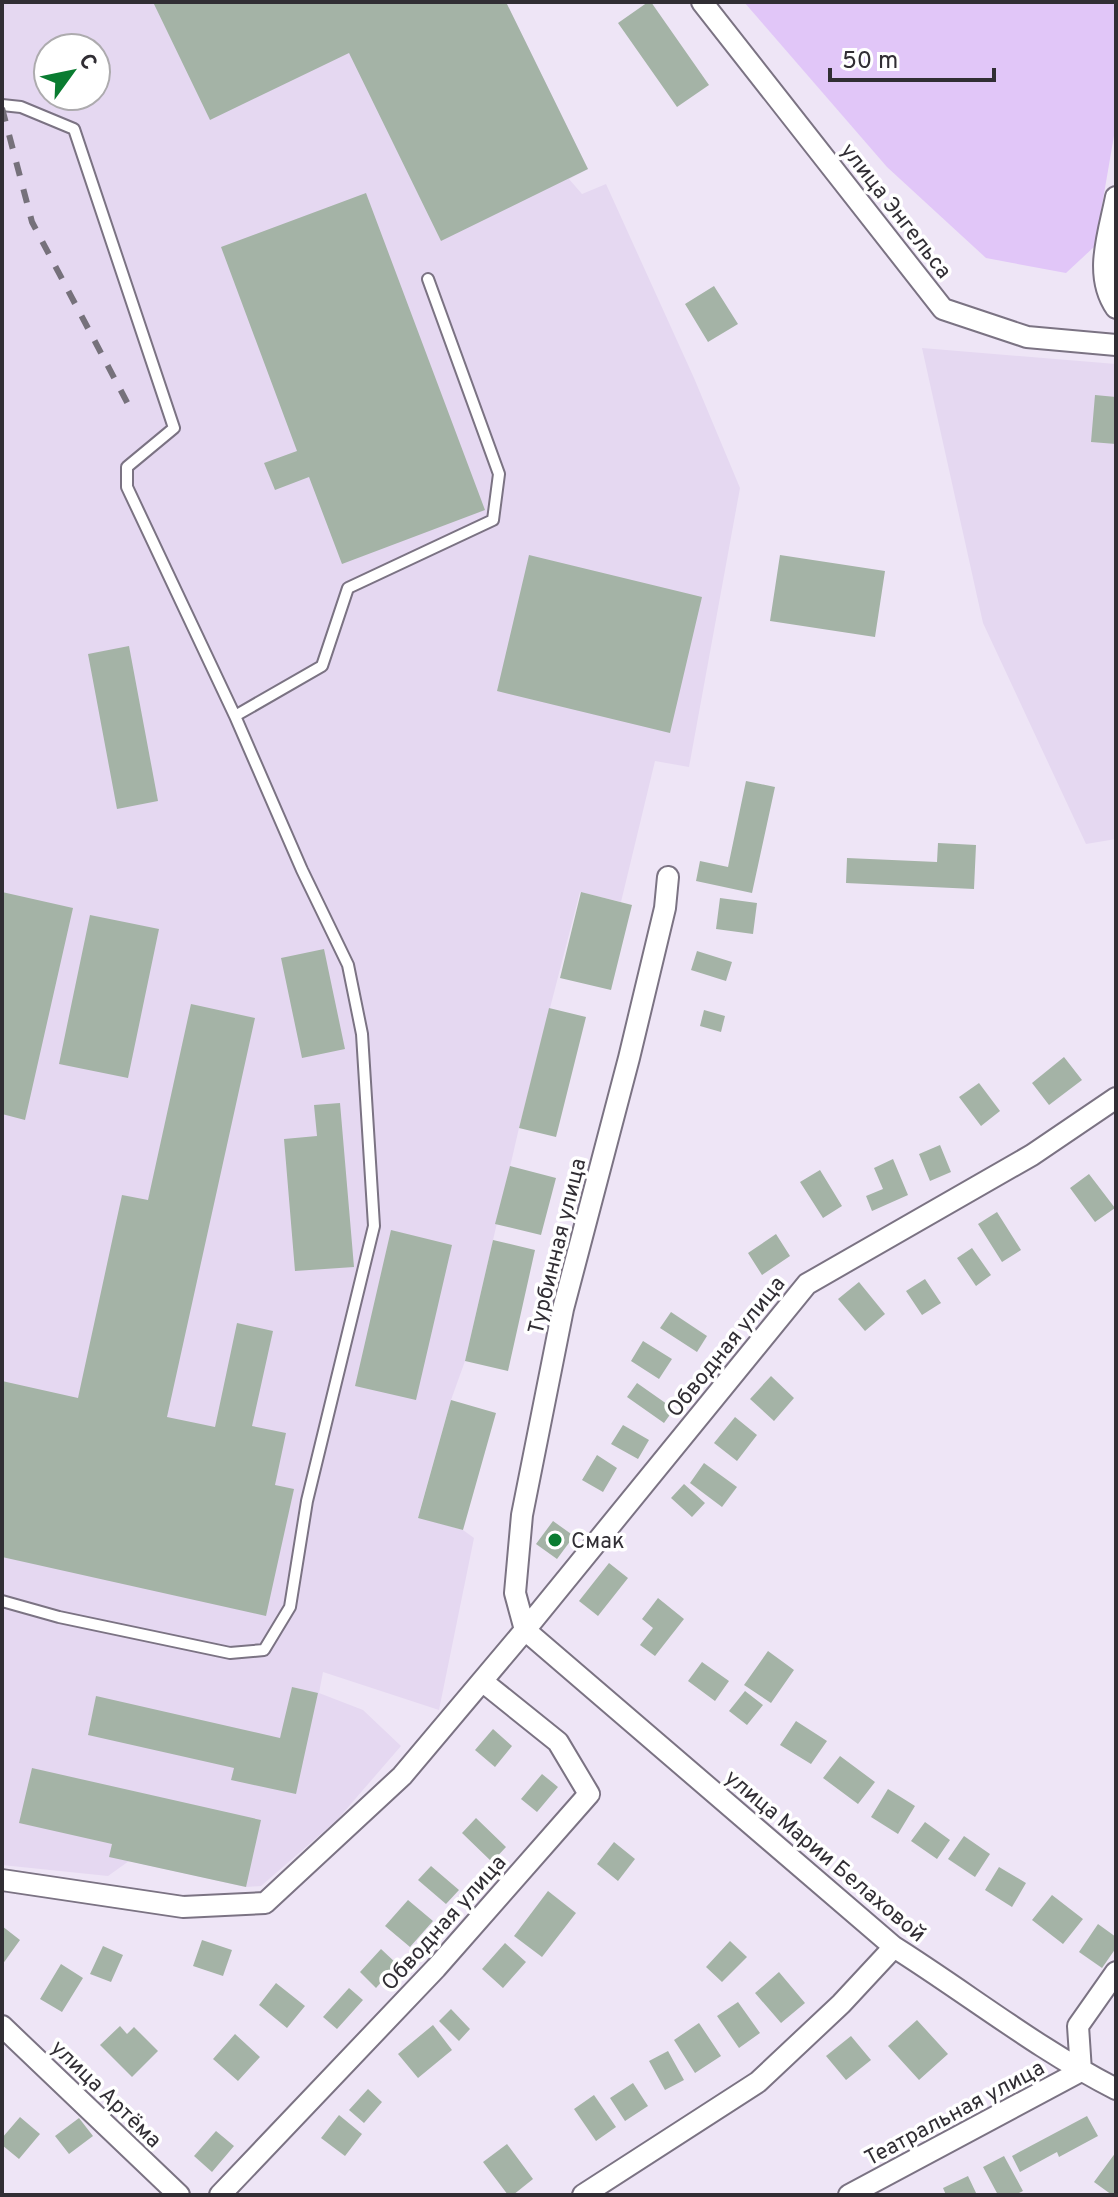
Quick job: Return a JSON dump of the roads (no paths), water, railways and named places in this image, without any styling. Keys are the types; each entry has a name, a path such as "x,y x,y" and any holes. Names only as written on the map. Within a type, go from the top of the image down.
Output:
{"street":[{"name":"улица Энгельса","path":"702,2 943,309 1027,337 1116,345"},
{"path":"1116,197 1103,264 1111,301 1116,308"},
{"name":"Турбинная улица","path":"525,1630 515,1593 522,1515 563,1309 651,968 665,908 668,877"},
{"name":"Обводная улица","path":"2,1880 183,1907 265,1903 402,1776 807,1284 1032,1155 1116,1098"},
{"name":"улица Марии Белаховой","path":"525,1630 894,1947 1081,2071 1116,2089"},
{"name":"Обводная улица","path":"220,2195 436,1968 589,1794 558,1742 482,1681"},
{"path":"583,2195 758,2082 841,2004 894,1947"},
{"path":"1081,2071 1078,2026 1116,1972"},
{"name":"улица Артёма","path":"2,2026 179,2195"},
{"name":"Театральная улица","path":"849,2195 1081,2071"}],"lane":[{"path":"2,105 21,107 74,129 174,428 127,467 127,487 348,965 362,1034 374,1226 307,1501 290,1607 264,1650 230,1653 59,1617 2,1601"},
{"path":"235,716 322,666 348,588 493,520 499,474 428,279"}],"railway":[{"path":"2,108 32,222 129,406"}],"place":[{"name":"Смак","path":"555,1540"}]}
